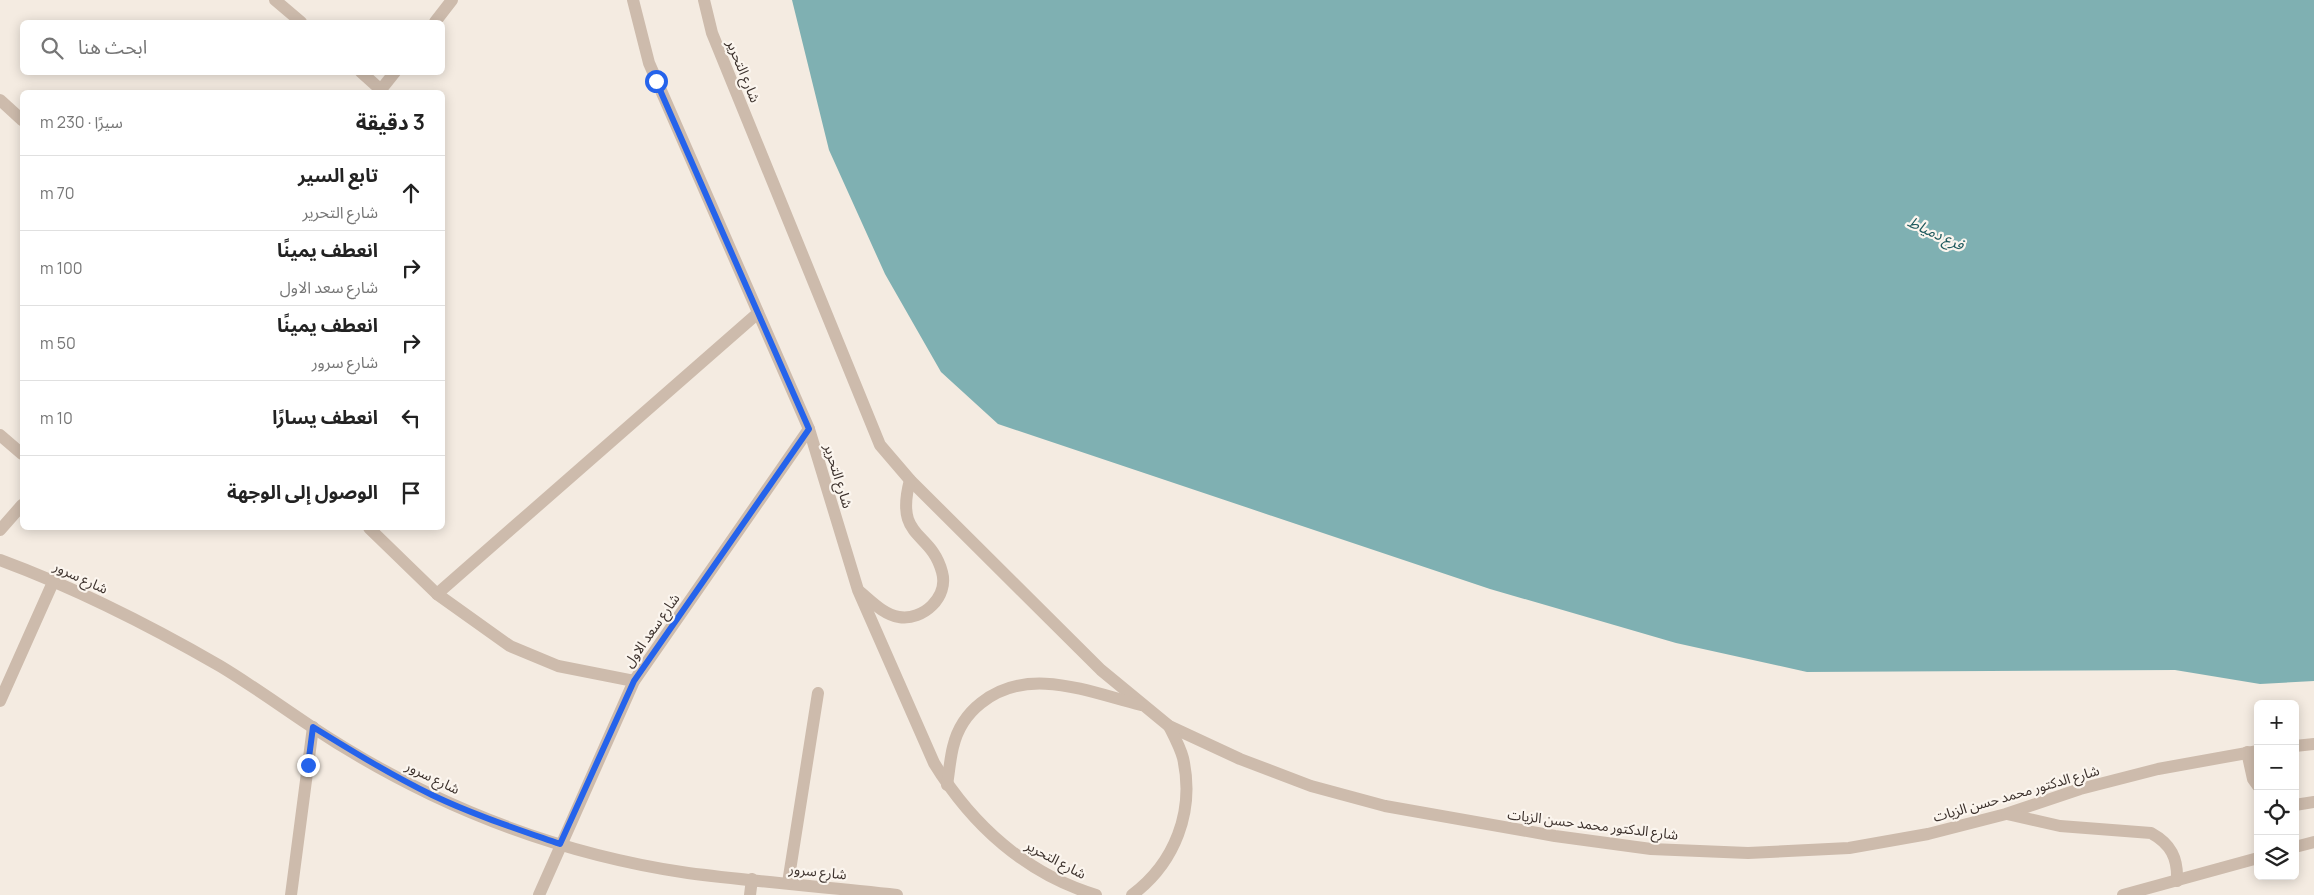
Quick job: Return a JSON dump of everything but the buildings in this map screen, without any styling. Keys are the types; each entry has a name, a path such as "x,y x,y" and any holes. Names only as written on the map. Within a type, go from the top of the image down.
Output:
{"street":[{"path":"275,0 299,20"},
{"path":"437,20 452,0"},
{"name":"شارع التحرير","path":"633,0 649,63 809,429 858,590 934,763 974,819 1006,848 1042,872 1096,895"},
{"name":"شارع التحرير","path":"704,0 712,33 880,445 910,480 1101,670 1170,726"},
{"path":"364,75 379,90"},
{"path":"381,90 393,75"},
{"path":"0,100 20,118"},
{"path":"437,594 758,313"},
{"name":"شارع سعد الاول","path":"539,895 634,681 809,429"},
{"path":"0,435 20,452"},
{"path":"858,590 882,610 898,617 917,616 932,607 941,592 943,574 936,558 914,532 906,517 904,500 910,480"},
{"path":"0,530 20,507"},
{"path":"371,530 437,594 510,646 558,666 634,681"},
{"name":"شارع سرور","path":"0,560 54,580 124,614 220,666 371,763 432,795 495,822 560,844 624,860 688,872 897,895"},
{"path":"0,700 54,580"},
{"path":"948,785 953,747 961,727 974,709 991,695 1012,686 1033,682 1055,684 1143,706"},
{"path":"788,883 818,693"},
{"path":"1132,895 1149,882 1170,855 1183,824 1187,791 1183,757 1170,726"},
{"name":"شارع الدكتور محمد حسن الزيات","path":"1170,726 1240,759 1311,786 1385,806 1555,836 1651,849 1748,853 1849,848 1928,834 2006,814 2089,787 2158,770 2252,751"},
{"path":"291,895 313,727"},
{"path":"2299,746 2314,744"},
{"path":"2252,751 2254,779"},
{"path":"2299,804 2314,802"},
{"path":"2006,814 2060,826 2151,833 2164,840 2173,852 2178,866 2177,881"},
{"path":"2299,846 2314,842"},
{"path":"2123,895 2254,859"},
{"path":"750,895 752,879"}],"water":[{"name":"فرع دمياط","path":"792,0 2314,0 2314,681 2260,684 2175,670 1807,672 1676,643 1490,589 998,424 941,372 885,274 829,150"}],"route":[{"path":"308,765 313,727 371,763 432,795 495,822 560,844 634,681 809,429 656,81"}]}
